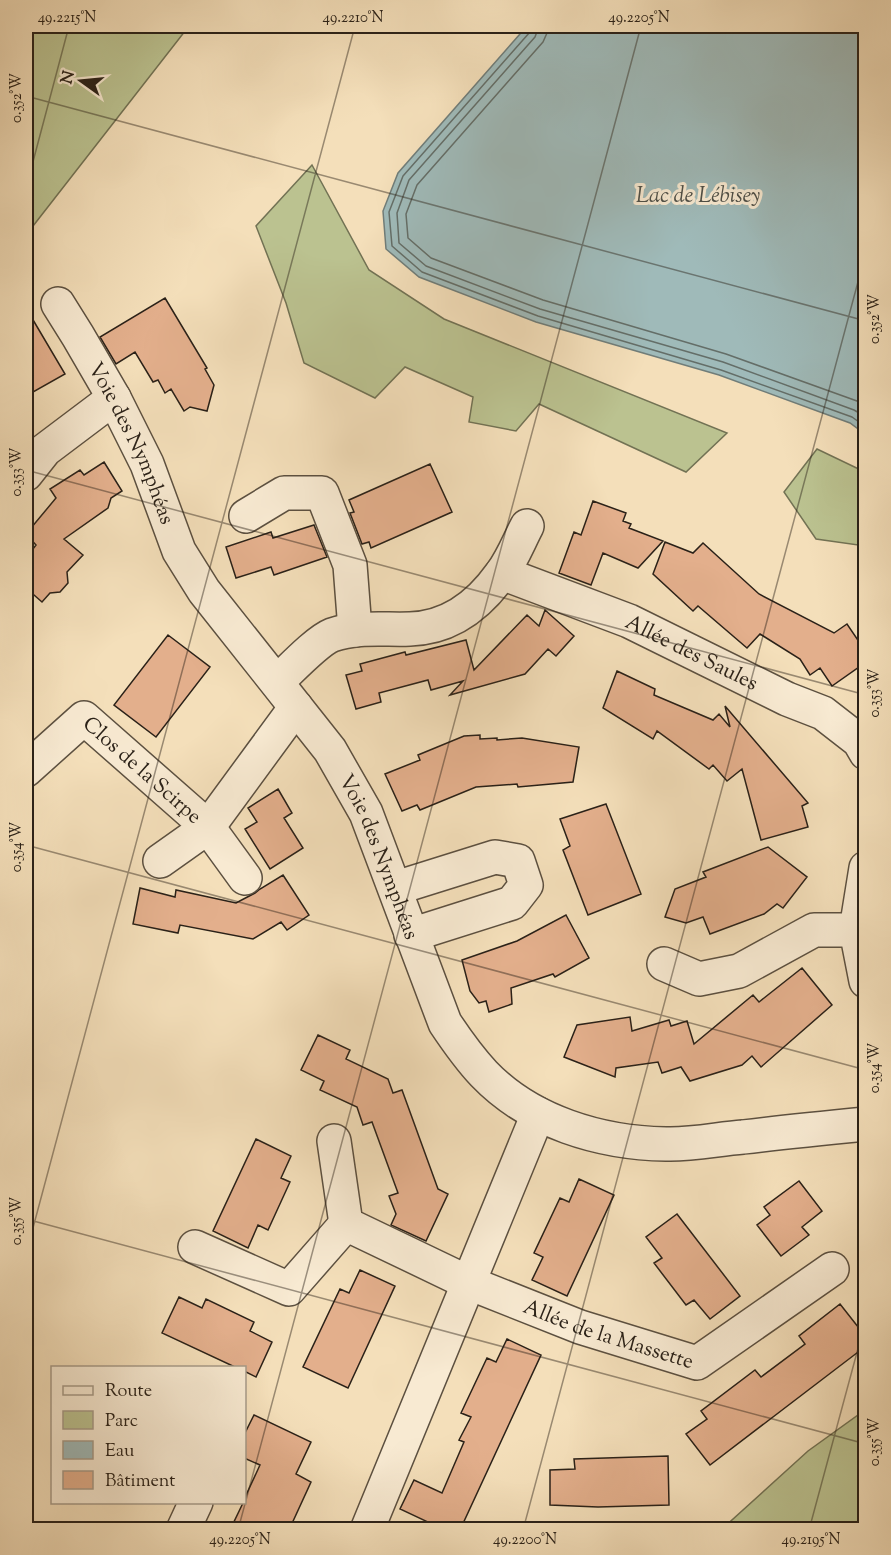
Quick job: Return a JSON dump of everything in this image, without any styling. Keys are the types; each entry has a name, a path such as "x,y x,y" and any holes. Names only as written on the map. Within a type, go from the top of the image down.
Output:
{"street":[{"name":"Voie des Nymphéas","path":"58,304 114,398 147,464 179,551 204,591 330,750 366,813 445,1023 462,1050 492,1082 507,1095 538,1114 568,1127 599,1136 668,1144 866,1124"},
{"path":"26,474 45,450 114,398"},
{"path":"246,516 284,494 322,494 350,565 355,630"},
{"path":"286,694 331,635 355,630 414,629 437,626 457,617 478,601 502,573 527,526"},
{"name":"Allée des Saules","path":"502,573 629,621 787,699 823,713 859,741 866,753"},
{"name":"Clos de la Scirpe","path":"160,861 208,827 286,694"},
{"name":"Clos de la Scirpe","path":"26,770 84,718 208,827 244,879"},
{"path":"396,888 495,857 518,861 524,877 526,885 512,903 411,935"},
{"path":"866,868 856,930 866,981"},
{"path":"664,964 699,979 739,971 814,930 856,930"},
{"path":"367,1530 538,1114"},
{"path":"195,1247 289,1289 346,1224 334,1141"},
{"name":"Allée de la Massette","path":"346,1224 469,1283 580,1327 697,1362 832,1269"},
{"path":"183,1530 196,1504"}],"green space":[{"path":"26,26 189,26 26,235"},
{"path":"312,165 369,270 444,319 727,433 686,472 539,404 516,431 469,422 473,397 405,367 375,398 304,363 286,303 256,226"},
{"path":"817,449 865,472 865,546 816,539 784,492"},
{"path":"865,1410 865,1529 722,1529 808,1451"}],"water":[{"name":"Lac de Lébisey","path":"527,26 865,26 865,434 850,423 719,375 536,322 419,277 386,249 383,211 398,173"}],"building":[{"path":"165,298 207,368 205,369 214,385 207,411 190,407 184,411 171,389 165,393 158,380 153,382 135,352 116,364 100,337"},
{"path":"26,308 65,374 26,396"},
{"path":"104,462 122,491 111,498 108,508 64,539 83,555 67,572 68,583 60,592 50,593 42,602 26,588 26,558 36,545 26,534 56,498 50,489 80,470 84,475"},
{"path":"430,464 452,512 371,548 369,542 362,544 350,513 354,512 349,500"},
{"path":"593,501 626,513 623,521 631,524 629,528 663,541 638,568 603,553 591,585 559,573 574,532 581,535"},
{"path":"314,525 327,557 274,575 271,567 236,578 226,547 271,532 273,538"},
{"path":"665,542 693,553 703,543 759,594 834,633 847,624 866,652 866,662 832,686 820,668 810,675 800,659 760,634 747,648 698,606 693,611 653,574"},
{"path":"545,610 574,636 556,656 548,649 525,674 450,695 463,681 431,690 428,680 379,693 381,702 356,709 346,675 362,671 360,664 466,640 474,670 527,615 539,626"},
{"path":"168,635 210,667 156,737 114,705"},
{"path":"617,671 655,689 654,695 713,720 719,714 730,727 725,706 808,803 802,806 808,827 761,840 742,769 727,781 713,765 709,769 657,731 653,739 603,708"},
{"path":"480,735 480,739 522,738 579,747 573,782 518,787 517,784 476,787 420,810 417,805 402,811 385,774 420,760 418,755 464,736"},
{"path":"278,789 292,813 284,818 303,848 270,869 245,829 257,822 248,808"},
{"path":"606,804 641,894 588,915 563,850 570,846 560,819"},
{"path":"768,847 807,877 783,908 777,904 764,914 710,934 703,917 686,923 665,917 675,889 706,877 703,872"},
{"path":"283,875 309,915 287,930 281,922 253,939 180,925 178,933 133,924 140,888 175,897 176,890 236,903"},
{"path":"566,915 589,958 555,977 553,974 511,988 512,1004 489,1012 486,1001 479,1003 470,991 462,960 517,941"},
{"path":"802,968 832,1005 761,1067 752,1056 742,1065 690,1081 681,1067 662,1073 658,1062 616,1068 615,1077 564,1057 577,1025 630,1017 632,1031 669,1020 671,1026 687,1021 694,1044 753,995 759,1002"},
{"path":"318,1035 350,1050 346,1059 388,1079 393,1093 402,1090 438,1189 448,1194 426,1241 391,1225 396,1214 389,1196 398,1193 372,1122 363,1125 357,1107 320,1090 324,1081 301,1070"},
{"path":"256,1139 291,1156 281,1178 290,1182 268,1230 258,1225 248,1248 213,1231"},
{"path":"579,1179 614,1195 567,1296 532,1280 543,1257 534,1253 560,1198 569,1202"},
{"path":"799,1181 822,1211 802,1227 809,1235 781,1256 757,1225 770,1215 764,1207"},
{"path":"677,1214 740,1296 710,1319 694,1300 686,1305 654,1263 662,1258 646,1237"},
{"path":"360,1270 395,1286 348,1388 303,1367 340,1289 349,1293"},
{"path":"179,1297 202,1308 206,1299 254,1322 250,1331 272,1342 256,1377 246,1372 246,1366 233,1366 162,1333"},
{"path":"840,1304 866,1337 866,1346 710,1465 686,1434 707,1419 701,1411 755,1370 761,1377 805,1344 799,1336"},
{"path":"507,1339 541,1355 460,1530 424,1530 428,1522 400,1509 414,1480 442,1493 464,1442 459,1440 471,1417 461,1413 487,1358 496,1362"},
{"path":"254,1415 311,1442 296,1474 311,1482 289,1530 230,1530 243,1504 246,1504 247,1493 260,1465 246,1459 246,1431"},
{"path":"668,1456 669,1505 598,1507 550,1505 550,1470 575,1469 574,1459"}]}
